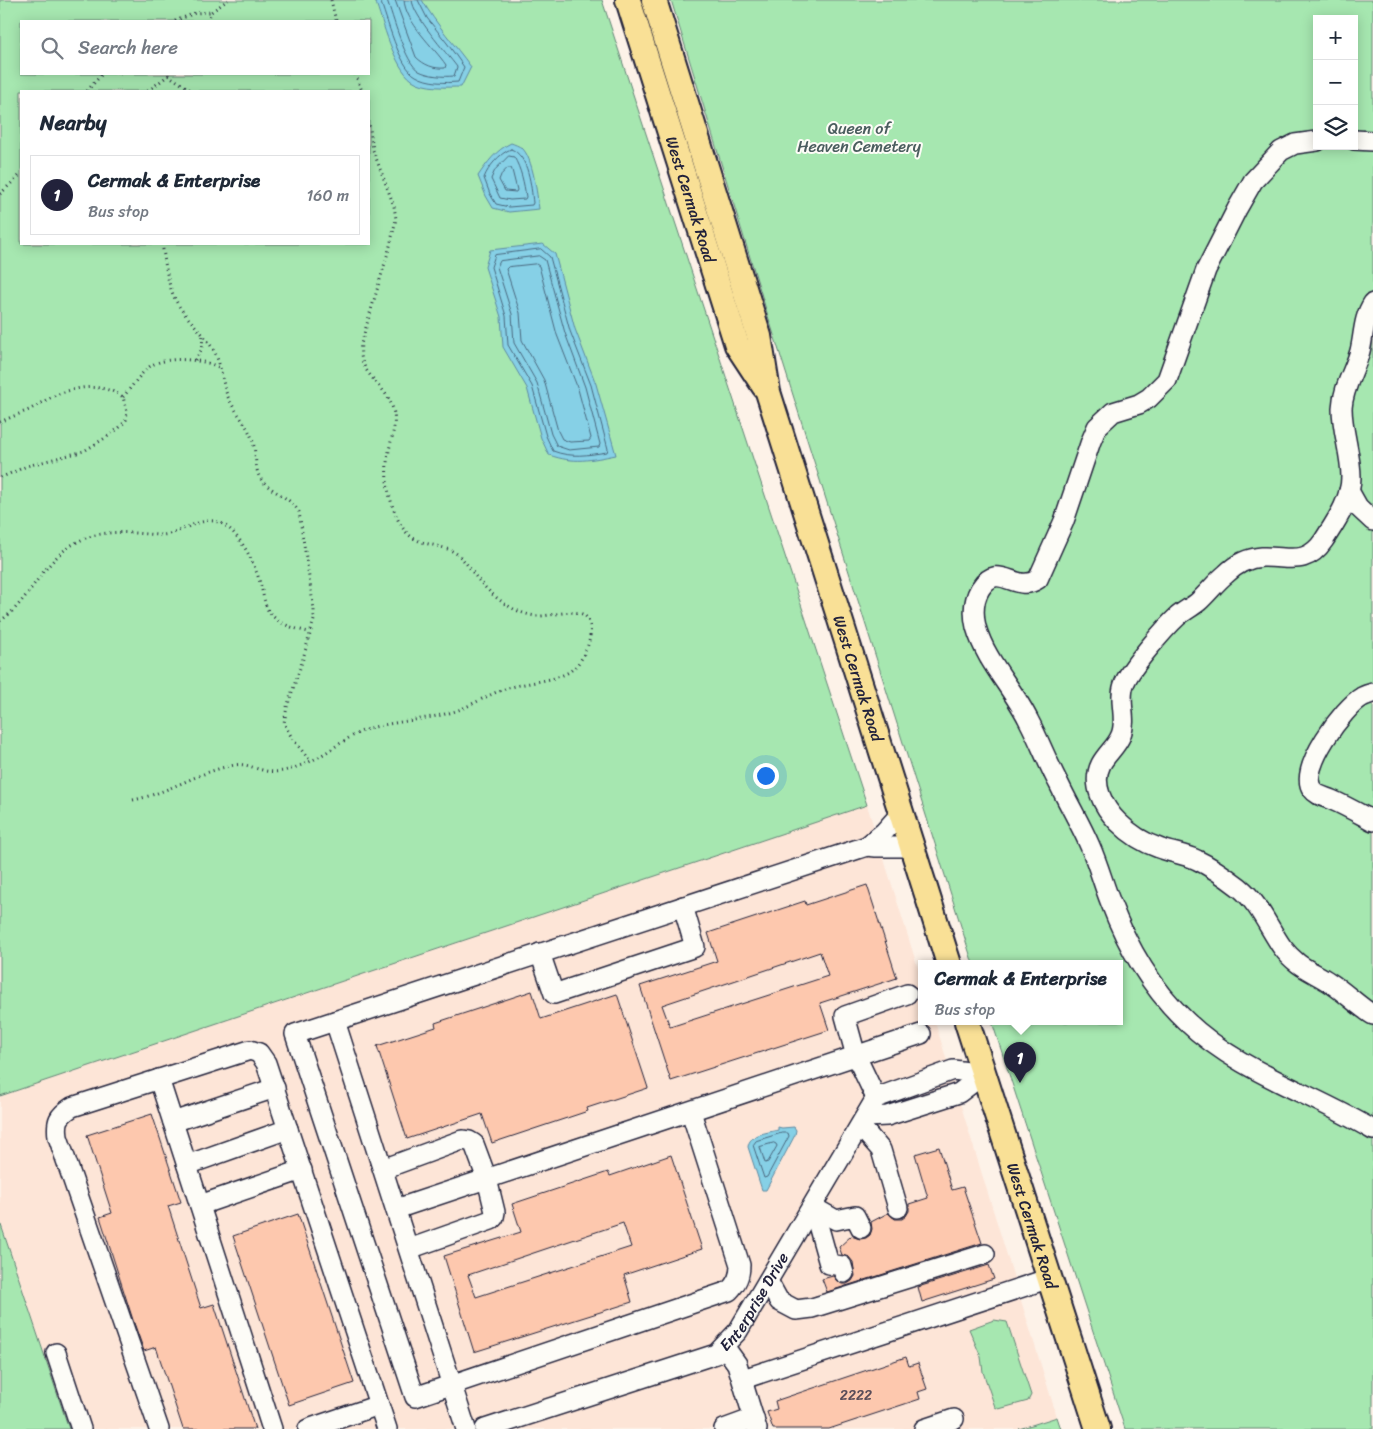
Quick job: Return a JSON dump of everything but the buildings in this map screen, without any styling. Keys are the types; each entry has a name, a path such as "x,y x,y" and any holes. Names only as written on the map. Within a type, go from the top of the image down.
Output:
{"main road":[{"name":"West Cermak Road","path":"628,0 737,345 768,392"},
{"name":"West Cermak Road","path":"654,0 759,336 768,392 948,960"},
{"name":"West Cermak Road","path":"969,1025 1098,1429"}],"street":[{"path":"1358,140 1373,141"},
{"path":"1313,142 1295,144 1281,151 1253,181 1206,270 1167,380 1149,398 1139,404 1113,412 1097,427 1064,521 1038,580 1032,584 1024,584 1016,583 1007,577 1000,576 990,580 980,588 973,612 976,627 992,663 1020,703 1089,843 1109,900 1131,947 1150,979 1168,1003 1187,1023 1252,1069 1373,1130"},
{"path":"1373,304 1369,309 1360,350 1344,394 1342,409 1351,476 1349,491 1343,509 1322,544 1312,552 1296,559 1259,558 1238,564 1198,602 1177,617 1166,628 1124,683 1122,693 1125,723 1119,741 1100,766 1098,779 1103,803 1119,824 1131,833 1159,848 1195,858 1230,880 1245,892 1258,907 1291,958 1302,968 1331,983 1373,1015"},
{"path":"1349,491 1358,507 1373,521"},
{"path":"1373,693 1362,697 1340,719 1314,758 1309,778 1310,786 1318,795 1332,800 1373,822"},
{"path":"691,1112 740,1265 740,1275 730,1291 415,1397 295,1034 867,846 902,813"},
{"path":"867,846 912,847"},
{"path":"540,953 554,994 695,947 683,906"},
{"path":"907,994 845,1016 856,1056 876,1098 953,1070 984,1074"},
{"path":"335,1021 466,1429"},
{"path":"396,1209 921,1034"},
{"path":"159,1429 58,1137 57,1124 62,1113 72,1107 250,1050 259,1054 266,1063 387,1429"},
{"path":"898,1208 881,1150 864,1122 959,1093 984,1074"},
{"path":"159,1079 272,1429"},
{"path":"173,1122 274,1088"},
{"name":"Enterprise Drive","path":"489,1428 716,1354 738,1331 864,1122 876,1098"},
{"path":"187,1165 288,1129"},
{"path":"383,1169 462,1140 474,1144 486,1179 495,1212 491,1220 409,1249"},
{"path":"200,1205 302,1170"},
{"path":"812,1207 836,1220 855,1216 861,1228"},
{"path":"812,1207 829,1264 842,1266 844,1273"},
{"path":"768,1281 779,1301 796,1310 812,1308 985,1254"},
{"path":"743,1379 1050,1278"},
{"path":"724,1346 737,1364 756,1424 724,1429"},
{"path":"56,1353 81,1429"},
{"path":"308,1429 379,1405"},
{"path":"924,1429 954,1419"}],"path":[{"path":"178,20 195,13 211,12 228,0"},
{"path":"331,0 336,20"},
{"path":"208,20 211,12"},
{"path":"88,90 101,75"},
{"path":"149,90 169,75 191,90"},
{"path":"355,75 362,90"},
{"path":"133,800 147,798 223,767 240,764 275,772 311,762 327,754 342,742 371,728 451,713 503,689 562,676 570,672 582,660 588,648 590,626 584,614 567,612 542,616 518,612 503,603 482,584 457,554 442,547 414,539 400,523 388,489 387,476 387,464 395,421 394,412 386,395 364,367 360,354 361,344 390,246 396,219 394,206 373,150 370,129"},
{"path":"0,194 20,175"},
{"path":"162,245 167,277 174,297 180,308 211,345 220,368 226,392 247,427 253,442 259,476 270,487 295,504 299,512 314,620 286,707 284,723 292,738 311,762"},
{"path":"195,361 200,355 203,334"},
{"path":"123,397 146,370 162,361 204,361 220,368"},
{"path":"0,422 28,410 55,395 76,389 95,387 115,391 123,397 127,412 126,420 120,427 84,451 45,460 13,471 0,478"},
{"path":"0,620 14,608 47,566 76,542 106,533 170,534 203,522 213,521 222,524 230,530 247,553 260,580 265,604 269,612 285,624 309,632"}],"shaded area":[{"path":"867,805 918,968 918,1025 936,1025 1057,1417 1019,1429 69,1429 0,1222 0,1096"}],"green space":[{"path":"0,0 602,0 867,805 0,1096"},
{"name":"Queen of Heaven Cemetery","path":"671,0 1373,0 1373,1429 1125,1429 993,1025 1123,1025 1123,960 972,960 768,316"},
{"path":"0,1222 69,1429 0,1429"},
{"path":"994,1320 1007,1322 1031,1395 1028,1401 999,1409 995,1407 983,1372 981,1357 969,1329"},
{"path":"1057,1417 1061,1429 1019,1429"}],"water":[{"path":"375,0 422,0 439,26 471,67 461,87 423,85 412,80 406,74 394,55"},
{"path":"511,143 522,148 529,160 539,209 509,212 493,208 486,196 478,176 496,153"},
{"path":"543,244 555,254 575,329 596,384 616,455 590,460 567,460 549,455 541,438 527,388 503,347 501,317 485,267 490,250"},
{"path":"778,1127 794,1127 796,1130 795,1135 766,1190 762,1190 748,1147 749,1143 751,1139 759,1135 778,1130"}],"place":[{"name":"Cermak & Enterprise","path":"1020,1083"}]}
